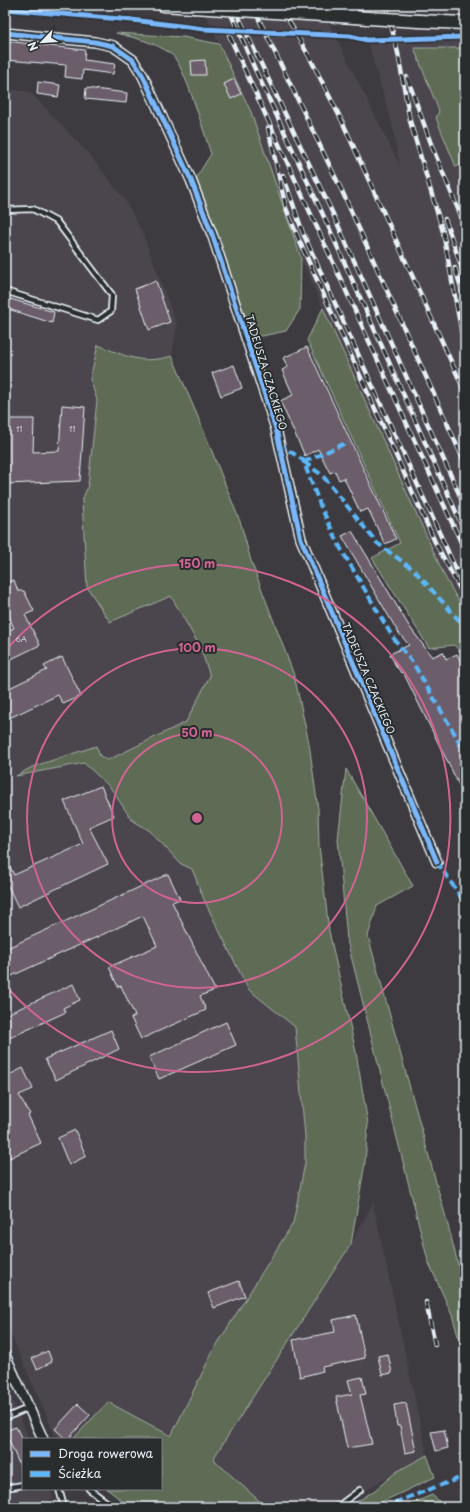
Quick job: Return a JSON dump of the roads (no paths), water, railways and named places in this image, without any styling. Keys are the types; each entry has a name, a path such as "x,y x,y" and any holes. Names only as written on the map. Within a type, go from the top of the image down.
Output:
{"street":[{"path":"163,5 339,16 352,11 368,18 465,23"},
{"name":"TADEUSZA CZACKIEGO","path":"5,33 95,42 113,46 133,60 143,76 194,187 220,259 276,429 301,539 437,862"},
{"path":"5,1354 43,1438"}],"lane":[{"path":"5,210 33,209 57,222 112,295 111,311 98,320 5,292"},
{"path":"5,1418 28,1408"},
{"path":"5,1482 6,1488 22,1485"},
{"path":"59,1490 64,1507"},
{"path":"90,1490 113,1507"},
{"path":"337,1507 360,1490"}],"railway":[{"path":"227,5 254,67 325,219 465,532"},
{"path":"233,5 333,214 465,507"},
{"path":"252,5 342,191 465,463"},
{"path":"280,5 311,60 342,121 465,392"},
{"path":"386,5 398,53 410,121 443,232 465,351"},
{"path":"229,35 465,551"},
{"path":"407,77 433,149 465,226"},
{"path":"268,128 286,208 299,240 435,542 465,598"},
{"path":"283,175 303,233 465,589"},
{"path":"445,219 465,277"},
{"path":"455,268 465,300"},
{"path":"426,1302 435,1345"}]}
